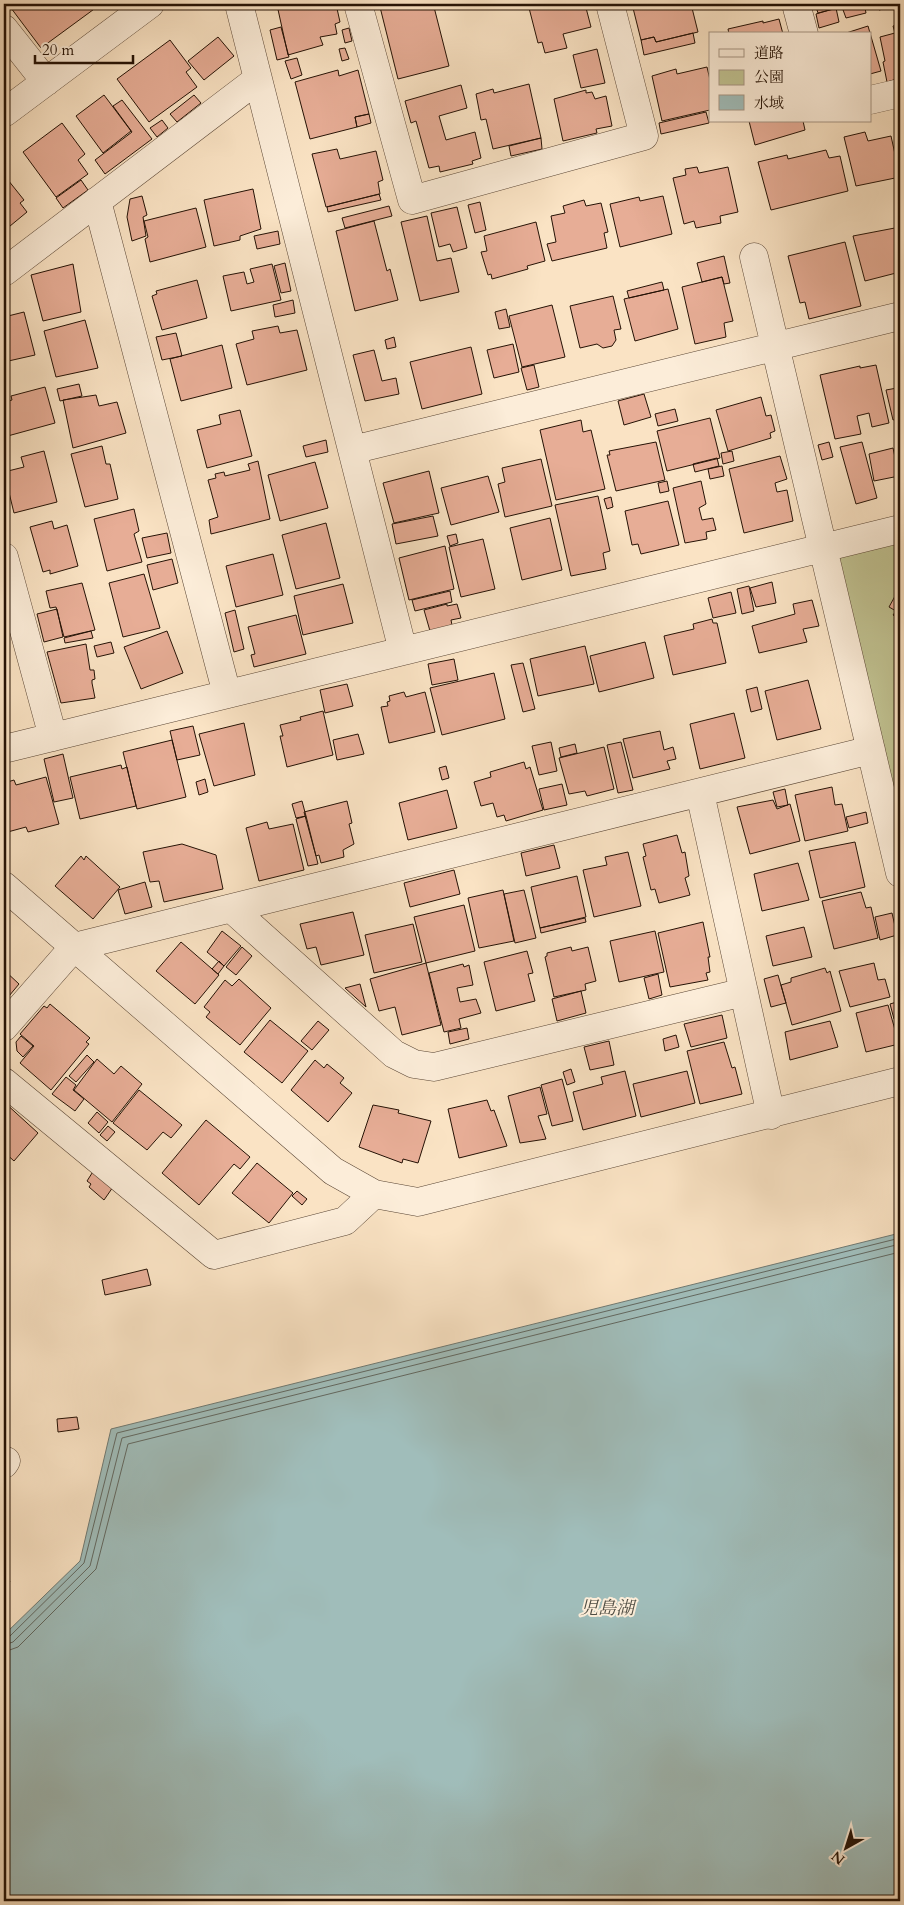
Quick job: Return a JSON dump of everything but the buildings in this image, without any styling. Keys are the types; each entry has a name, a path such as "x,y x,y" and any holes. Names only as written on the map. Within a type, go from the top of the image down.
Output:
{"street":[{"path":"4,114 150,4"},
{"path":"239,4 403,651"},
{"path":"358,4 412,200 644,136 610,4"},
{"path":"796,4 803,32"},
{"path":"4,29 46,82"},
{"path":"4,272 258,79"},
{"path":"872,100 900,93"},
{"path":"97,201 227,694"},
{"path":"754,257 900,873"},
{"path":"352,450 900,316"},
{"path":"4,749 900,529"},
{"path":"5,566 53,737"},
{"path":"4,1027 74,947 871,750"},
{"path":"700,793 771,1115"},
{"path":"4,886 333,1171 374,1194 418,1202 771,1115 900,1081"},
{"path":"232,909 394,1054 414,1064 434,1067 744,992"},
{"path":"4,1082 214,1255 345,1221 374,1194"}],"green space":[{"path":"900,542 900,834 837,556"}],"water":[{"name":"児島湖","path":"900,1233 900,1901 4,1901 4,1635 80,1561 111,1429"}]}
